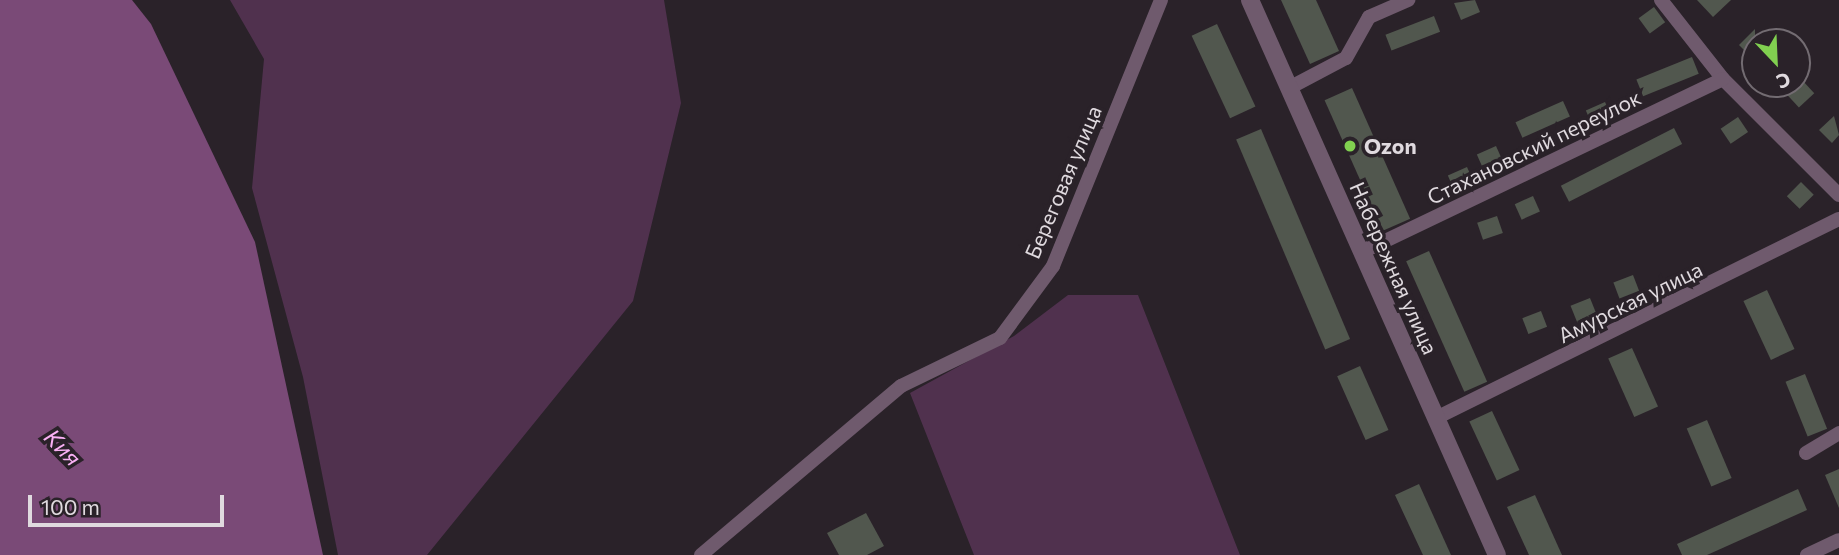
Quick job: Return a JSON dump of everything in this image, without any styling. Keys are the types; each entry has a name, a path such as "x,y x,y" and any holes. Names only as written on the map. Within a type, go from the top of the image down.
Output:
{"street":[{"name":"Береговая улица","path":"701,555 901,386 1000,338 1053,266 1161,0"},
{"name":"Набережная улица","path":"1250,0 1497,555"},
{"path":"1289,88 1346,58 1369,18 1408,0"},
{"path":"1661,0 1723,79 1839,195"},
{"name":"Стахановский переулок","path":"1362,252 1723,79"},
{"name":"Амурская улица","path":"1436,418 1839,219"},
{"path":"1806,453 1839,433"},
{"path":"1807,555 1839,540"}],"shaded area":[{"path":"230,0 664,0 681,103 633,301 427,555 338,555 303,377 252,188 264,59"},
{"path":"1068,295 1138,295 1240,555 974,555 910,393 1014,336"}],"water":[{"name":"Кия","path":"0,0 132,0 151,24 255,242 323,555 0,555"}],"building":[{"path":"1281,0 1316,0 1339,51 1310,64"},
{"path":"1475,0 1480,12 1461,20 1454,3"},
{"path":"1697,0 1731,0 1713,17"},
{"path":"1654,7 1665,22 1650,34 1639,18"},
{"path":"1434,16 1440,32 1392,51 1385,35"},
{"path":"1217,24 1255,106 1230,118 1192,36"},
{"path":"1692,57 1699,74 1643,96 1636,79"},
{"path":"1352,88 1410,219 1383,231 1325,100"},
{"path":"1790,98 1809,98 1799,107"},
{"path":"1563,101 1570,117 1522,138 1515,122"},
{"path":"1605,102 1612,118 1593,126 1586,111"},
{"path":"1834,116 1839,135 1832,143 1819,130"},
{"path":"1738,117 1748,132 1731,144 1721,129"},
{"path":"1674,128 1682,144 1569,202 1561,186"},
{"path":"1261,129 1350,339 1325,349 1236,140"},
{"path":"1496,146 1503,162 1484,170 1477,155"},
{"path":"1467,167 1474,183 1455,191 1448,176"},
{"path":"1801,182 1814,195 1800,209 1787,196"},
{"path":"1533,196 1540,212 1522,220 1515,204"},
{"path":"1497,216 1503,233 1483,240 1477,223"},
{"path":"1429,251 1487,382 1464,392 1406,261"},
{"path":"1633,275 1639,291 1619,298 1613,283"},
{"path":"1767,290 1794,349 1771,360 1743,301"},
{"path":"1590,298 1597,315 1577,323 1571,306"},
{"path":"1541,311 1547,327 1528,334 1522,318"},
{"path":"1632,348 1658,406 1634,417 1608,359"},
{"path":"1360,366 1388,430 1366,440 1337,376"},
{"path":"1805,374 1827,429 1808,437 1786,382"},
{"path":"1492,411 1519,470 1497,480 1469,422"},
{"path":"1707,420 1732,478 1711,487 1687,429"},
{"path":"1839,469 1839,508 1825,475"},
{"path":"1419,484 1451,555 1423,555 1395,495"},
{"path":"1798,489 1807,510 1707,555 1682,555 1677,544"},
{"path":"1535,495 1562,555 1529,555 1507,507"},
{"path":"866,513 884,546 867,555 839,555 827,533"}],"place":[{"name":"Ozon","path":"1350,146"}]}
